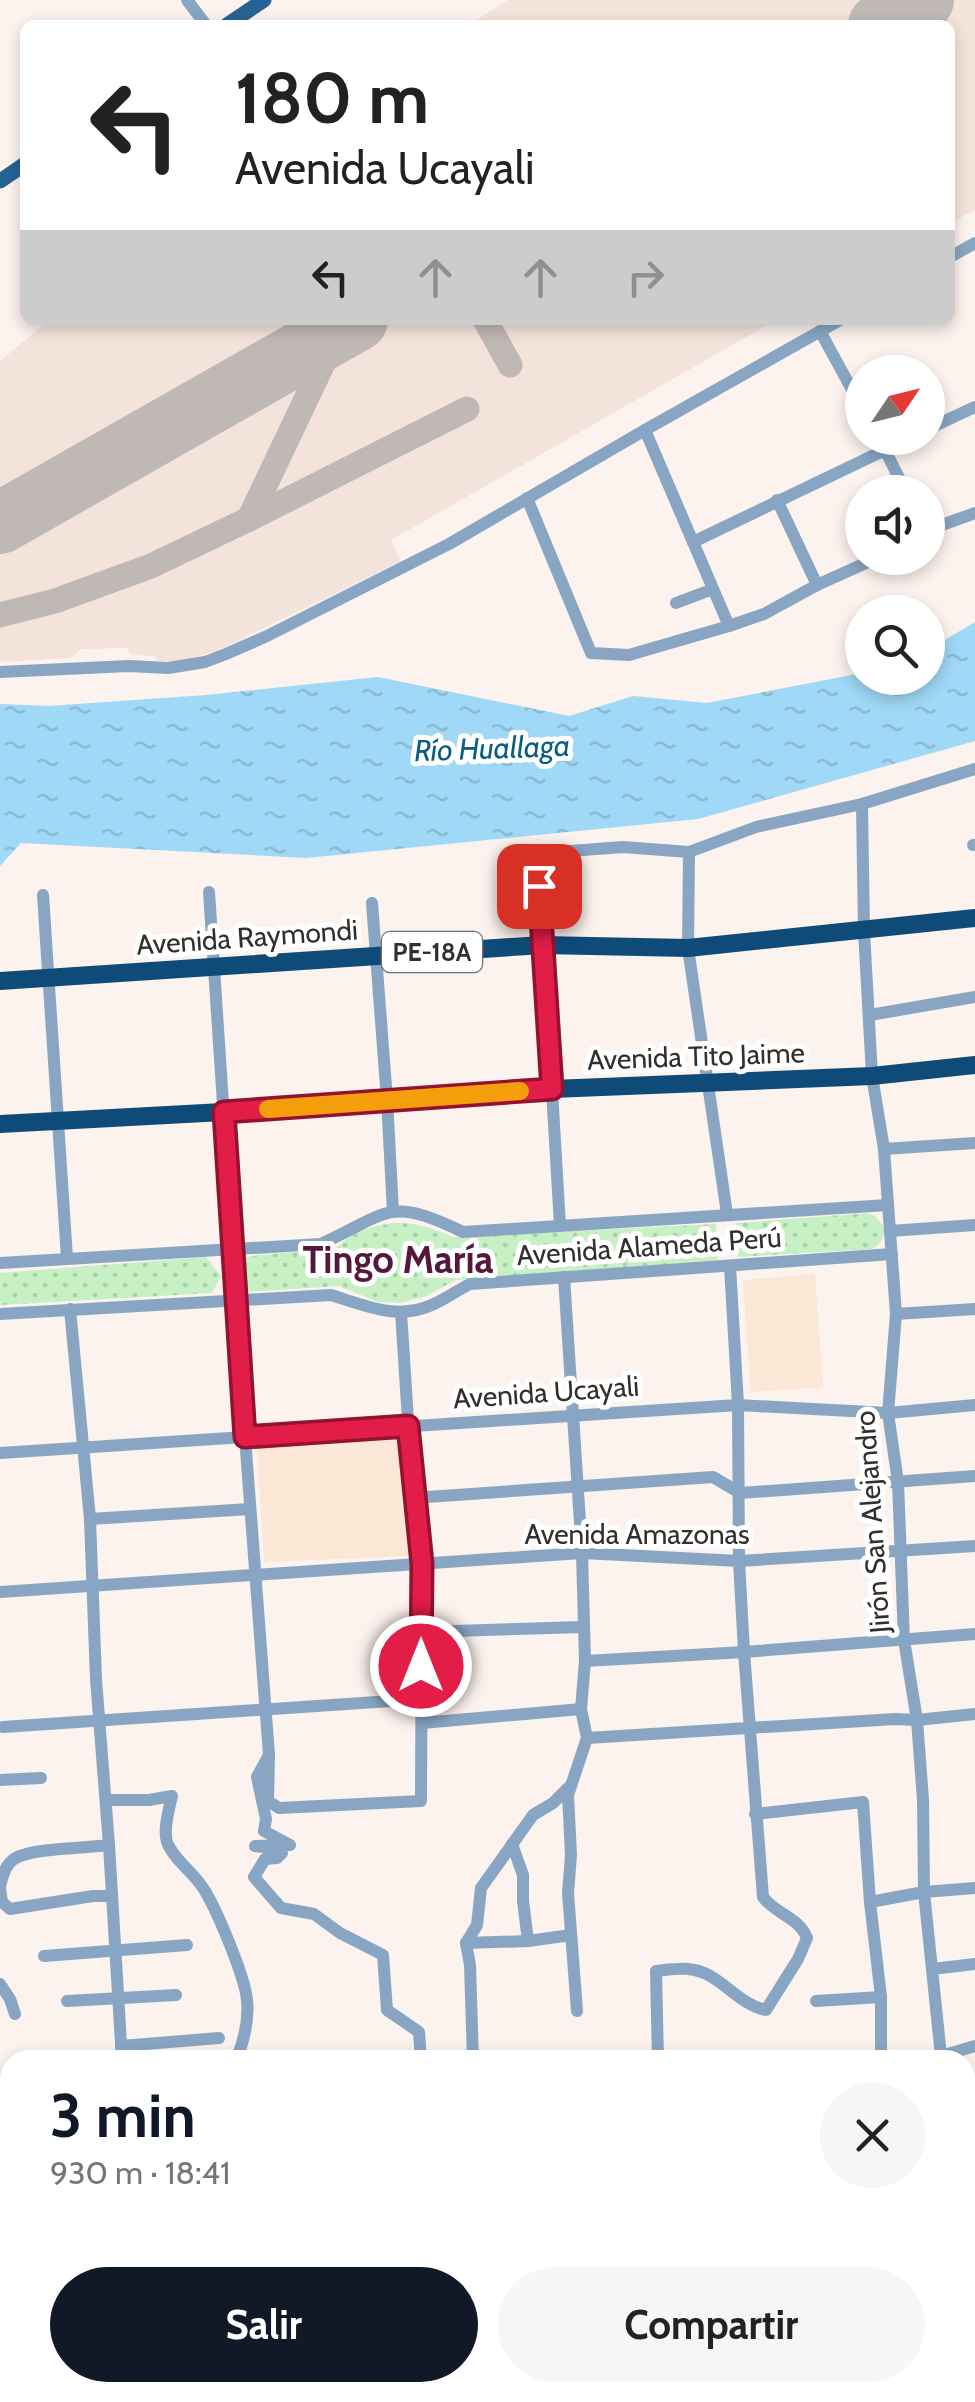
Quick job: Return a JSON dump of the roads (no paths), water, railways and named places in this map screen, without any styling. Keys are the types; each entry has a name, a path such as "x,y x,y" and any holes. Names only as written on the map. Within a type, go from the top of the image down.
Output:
{"highway":[{"name":"Avenida Raymondi","path":"0,981 542,944 688,948 975,918"},
{"name":"Avenida Tito Jaime","path":"0,1124 552,1089 872,1076 975,1066"}],"main road":[{"path":"234,20 264,0"}],"street":[{"path":"187,0 202,20"},
{"path":"0,672 168,668 226,654 449,544 831,325"},
{"path":"820,331 845,377"},
{"path":"945,422 975,408"},
{"path":"644,430 729,626"},
{"path":"693,542 860,455"},
{"path":"527,498 591,653 629,655 729,626 764,614 845,572"},
{"path":"778,500 816,585"},
{"path":"945,524 975,513"},
{"path":"676,603 713,589"},
{"path":"560,1226 538,857 624,848 688,852 756,827 862,804 975,769"},
{"name":"Jirón San Alejandro","path":"862,804 872,1076 884,1149 896,1314 888,1412 898,1482 904,1640 917,1720 924,1892 940,2050"},
{"path":"688,852 688,948 727,1214"},
{"path":"0,1314 236,1299 331,1295 370,1308 402,1312 408,1426 422,1564 421,1801 279,1808 268,1801 269,1755 250,1509 236,1299 232,1250 209,892"},
{"path":"44,896 67,1258"},
{"path":"0,1263 321,1244 367,1219 393,1211 372,904"},
{"path":"870,1015 975,998"},
{"path":"884,1149 975,1143"},
{"name":"Avenida Alameda Perú","path":"393,1211 422,1213 464,1232 888,1205"},
{"path":"890,1231 975,1225"},
{"name":"Avenida Alameda Perú","path":"402,1312 420,1310 470,1284 892,1254"},
{"path":"658,2050 656,1971 688,1968 709,1974 753,2007 766,2010 808,1938 800,1924 763,1897 739,1562 738,1405 730,1266"},
{"path":"564,1277 582,1553 581,1709 587,1738 568,1795 568,1893 577,2011"},
{"path":"70,1309 90,1519 121,2050"},
{"path":"896,1314 975,1309"},
{"name":"Avenida Ucayali","path":"0,1453 738,1405 888,1412 975,1405"},
{"path":"414,1498 713,1477 740,1494 975,1476"},
{"path":"90,1519 250,1509"},
{"name":"Avenida Amazonas","path":"0,1592 582,1553 739,1562 975,1546"},
{"path":"421,1632 583,1627"},
{"path":"584,1661 975,1634"},
{"path":"3,1727 421,1699"},
{"path":"422,1723 581,1709"},
{"path":"587,1738 975,1714"},
{"path":"269,1755 257,1777 266,1819 264,1831 290,1844 256,1846 282,1852 276,1858 265,1859 254,1877 281,1908 314,1914 340,1933 383,1955 387,2010 419,2032 420,2050"},
{"path":"0,1780 41,1778"},
{"path":"473,2050 466,1943 477,1925 482,1888 533,1815 573,1783"},
{"path":"106,1800 172,1796 167,1841 214,1905 242,1979 247,1998 245,2033 239,2050"},
{"path":"755,1814 862,1802 881,1997 882,2050"},
{"path":"512,1844 523,1875 528,1941"},
{"path":"109,1846 17,1857 5,1870 0,1888 6,1908 15,1909 111,1896"},
{"path":"870,1902 975,1888"},
{"path":"466,1943 572,1935"},
{"path":"44,1956 186,1946"},
{"path":"932,1969 975,1964"},
{"path":"0,1984 15,2014"},
{"path":"68,2001 176,1994"},
{"path":"816,2001 881,1997"},
{"path":"141,2050 219,2038"}],"water":[{"name":"Río Huallaga","path":"975,622 975,741 698,819 306,858 21,843 0,866 0,704 49,706 206,695 378,677 569,716 633,696 707,703 845,676 845,695 945,695 945,640"}],"district":[{"name":"Tingo María","path":"398,1259"}]}
